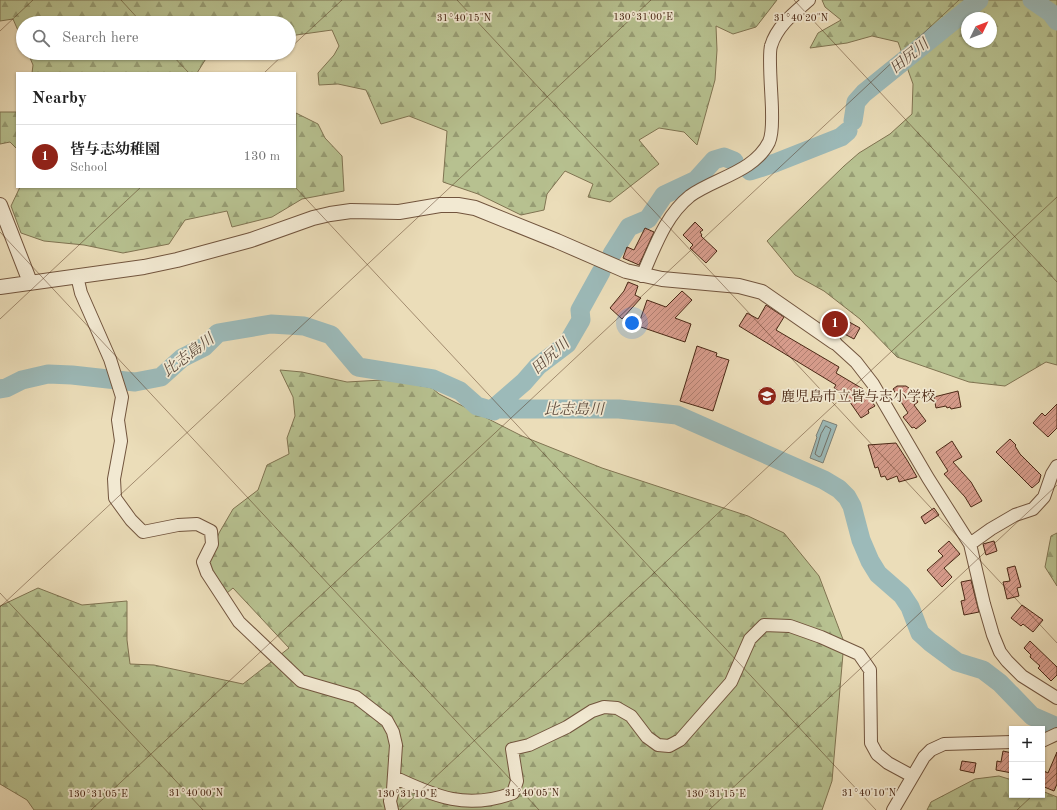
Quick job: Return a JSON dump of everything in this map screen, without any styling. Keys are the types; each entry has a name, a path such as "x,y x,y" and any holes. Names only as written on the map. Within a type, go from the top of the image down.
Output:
{"street":[{"path":"642,276 670,216 689,197 705,186 727,177 757,159 767,145 772,126 770,47 785,20 809,0"},
{"path":"0,205 30,282"},
{"path":"0,287 144,267 206,253 251,240 313,218 330,214 351,211 399,212 440,205 458,205 476,208 551,238 626,271 642,276 694,283 739,286 762,292 782,304 834,342 856,362 873,384 928,478 970,544 984,604 993,635 1000,652 1022,676 1057,698"},
{"path":"77,276 81,293 110,359 122,397 118,420 121,442 114,479 115,498 119,505 137,528 143,532 166,527 198,524 212,531 212,544 203,562 207,573 239,622 301,681 356,698 387,721 393,732 396,745 394,777 390,800 392,810"},
{"path":"970,544 1009,518 1033,509 1044,497 1052,474 1057,466"},
{"path":"394,777 435,797 480,804 490,802 513,793 517,781 512,749 529,745 567,727 592,711 604,707 617,708 631,716 647,737 658,745 668,746 680,740 731,682 750,639 764,625 790,626 821,637 859,654 870,670 871,743 877,754 888,763 912,776"},
{"path":"1045,740 1057,734"},
{"path":"898,808 912,776 924,757 938,746 1009,742"}],"green space":[{"path":"0,0 777,0 756,27 733,34 716,26 717,50 715,80 697,145 684,132 659,128 639,140 659,164 610,202 588,197 593,184 565,171 547,194 544,210 521,215 478,194 443,182 447,131 409,116 381,124 366,90 338,84 319,85 318,73 334,55 339,46 332,30 296,35 296,16 16,16 16,26 13,19 0,21"},
{"path":"822,0 1057,0 1057,365 1046,362 1005,386 969,382 897,357 860,319 824,291 795,275 767,241 844,166 859,153 890,134 912,114 913,84 898,42 872,36 847,43 810,48 818,33 841,20 825,7"},
{"path":"31,60 205,60 198,72 32,72 33,65"},
{"path":"0,112 16,112 16,148 10,142 0,144"},
{"path":"296,113 318,124 325,138 342,156 344,191 302,199 272,217 232,227 227,211 185,220 169,244 123,253 84,245 44,241 21,233 11,206 20,188 296,188"},
{"path":"280,370 302,372 347,382 382,380 410,383 432,388 439,394 522,436 602,468 748,516 784,533 819,576 844,642 832,781 822,810 34,810 27,800 0,784 0,606 38,588 82,605 127,601 127,640 130,664 154,665 243,684 289,648 233,588 227,593 208,563 219,533 233,509 258,490 267,465 289,454 287,438 295,416 293,397"},
{"path":"1057,533 1057,586 1045,567 1051,536"},
{"path":"999,776 1009,779 1009,798 1045,798 1045,792 1057,797 1057,810 927,810 931,802 975,779"}],"water":[{"path":"823,420 837,425 823,463 810,458 817,437 816,436"}],"building":[{"path":"695,222 703,230 700,232 702,235 701,236 717,251 706,263 690,248 693,245 683,235"},
{"path":"645,228 654,232 639,265 623,258 627,247 634,250"},
{"path":"628,282 638,286 635,295 641,298 622,319 610,308 624,291"},
{"path":"682,291 692,300 675,318 691,324 685,342 638,326 647,300 666,307"},
{"path":"766,305 784,317 776,330 839,367 836,373 863,389 875,406 868,410 869,413 861,418 845,395 834,388 836,385 739,326 747,313 758,319"},
{"path":"833,313 860,328 854,339 827,325"},
{"path":"697,346 717,353 716,356 729,360 713,411 680,401"},
{"path":"897,386 906,386 909,388 918,402 914,405 926,421 916,429 914,427 912,428 903,417 908,413 893,389"},
{"path":"958,391 961,407 951,409 950,407 947,408 946,406 936,408 934,397"},
{"path":"1057,404 1057,428 1048,437 1033,423 1042,413 1045,416"},
{"path":"1010,439 1016,445 1015,446 1020,454 1041,475 1039,482 1032,488 996,452"},
{"path":"952,441 962,457 953,462 971,482 982,501 971,507 965,497 944,474 948,471 936,452"},
{"path":"896,443 917,477 899,482 897,476 887,480 885,476 881,477 878,467 875,468 868,445"},
{"path":"934,508 939,515 925,524 921,517"},
{"path":"949,541 960,554 944,568 952,577 942,587 927,570 943,556 938,551"},
{"path":"994,541 997,551 986,555 983,544"},
{"path":"1015,566 1021,587 1017,588 1019,596 1007,599 1003,582 1010,581 1007,568"},
{"path":"971,580 979,612 964,615 961,601 965,600 961,582"},
{"path":"1022,605 1043,620 1033,632 1023,624 1021,626 1011,618"},
{"path":"1030,641 1057,667 1057,675 1051,681 1038,668 1040,666 1030,657 1031,655 1024,648"},
{"path":"1003,751 1009,752 1009,772 996,770 997,761 1001,762"},
{"path":"1057,752 1057,784 1054,791 1045,787 1045,772 1048,773"},
{"path":"962,761 976,763 974,773 960,770"}],"waterway":[{"name":"田尻川","path":"853,121 856,102 864,93 979,0"},
{"name":"田尻川","path":"1032,0 1051,13 1057,21"},
{"name":"田尻川","path":"750,171 775,163 841,137 848,131"},
{"name":"田尻川","path":"612,254 629,227 648,219 664,195 696,180 714,160 724,157 734,161"},
{"name":"比志島川","path":"0,389 6,388 22,380 48,374 72,375 135,382 161,377 182,358 204,347 218,333 271,324 304,326 331,335 358,367 433,379 460,391 477,406 494,411 493,409 524,382 538,366 567,344 581,320 580,310 601,272"},
{"name":"比志島川","path":"493,409 619,409 677,415 824,480 839,489 847,497 852,506 861,540 870,561 878,574 902,595 910,607 920,633 957,662 983,670 1000,683 1032,716 1057,727"}],"place":[{"name":"皆与志幼稚園","path":"835,324"},
{"name":"鹿児島市立皆与志小学校","path":"767,396"}]}
